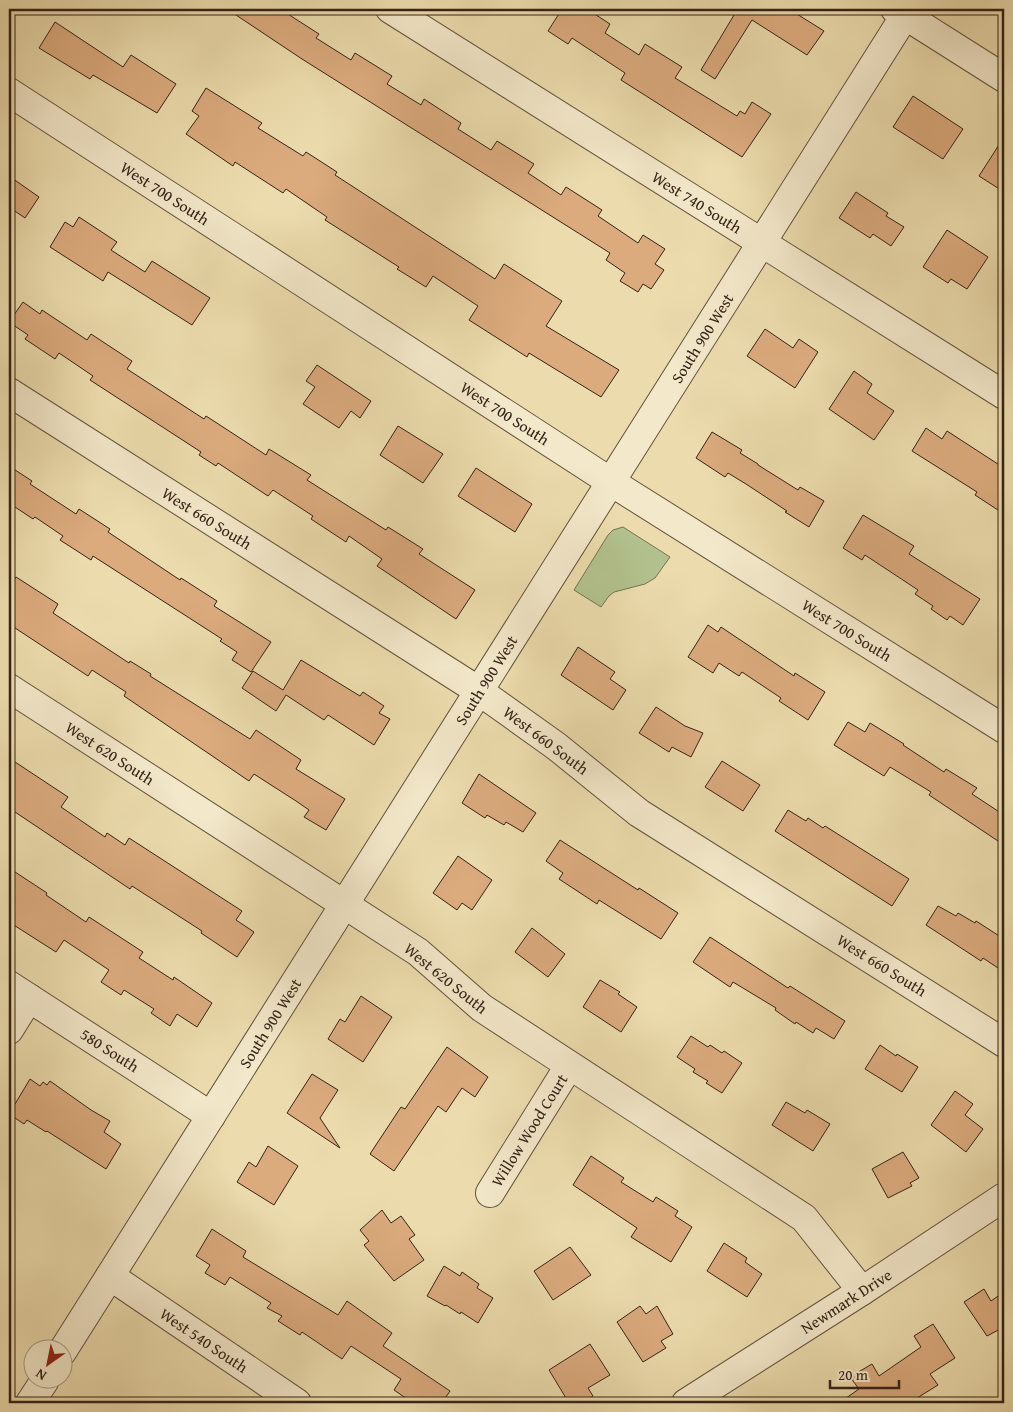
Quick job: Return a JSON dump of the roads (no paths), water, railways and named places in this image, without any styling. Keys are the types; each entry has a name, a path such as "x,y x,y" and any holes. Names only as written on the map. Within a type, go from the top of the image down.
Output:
{"street":[{"name":"West 740 South","path":"390,9 1004,395"},
{"name":"South 900 West","path":"70,1340 762,243 903,11"},
{"path":"903,11 1004,78"},
{"name":"West 700 South","path":"9,92 611,482 1004,729"},
{"name":"West 660 South","path":"9,392 479,691 556,746 639,813 1004,1043"},
{"name":"West 620 South","path":"9,688 418,952 482,1008 568,1066 804,1218 862,1291"},
{"path":"9,1030 19,991"},
{"name":"580 South","path":"19,991 211,1116"},
{"name":"Willow Wood Court","path":"490,1193 568,1066"},
{"name":"Newmark Drive","path":"686,1403 862,1291 1004,1197"},
{"name":"West 540 South","path":"110,1276 297,1403"},
{"path":"30,1403 38,1390"}]}
